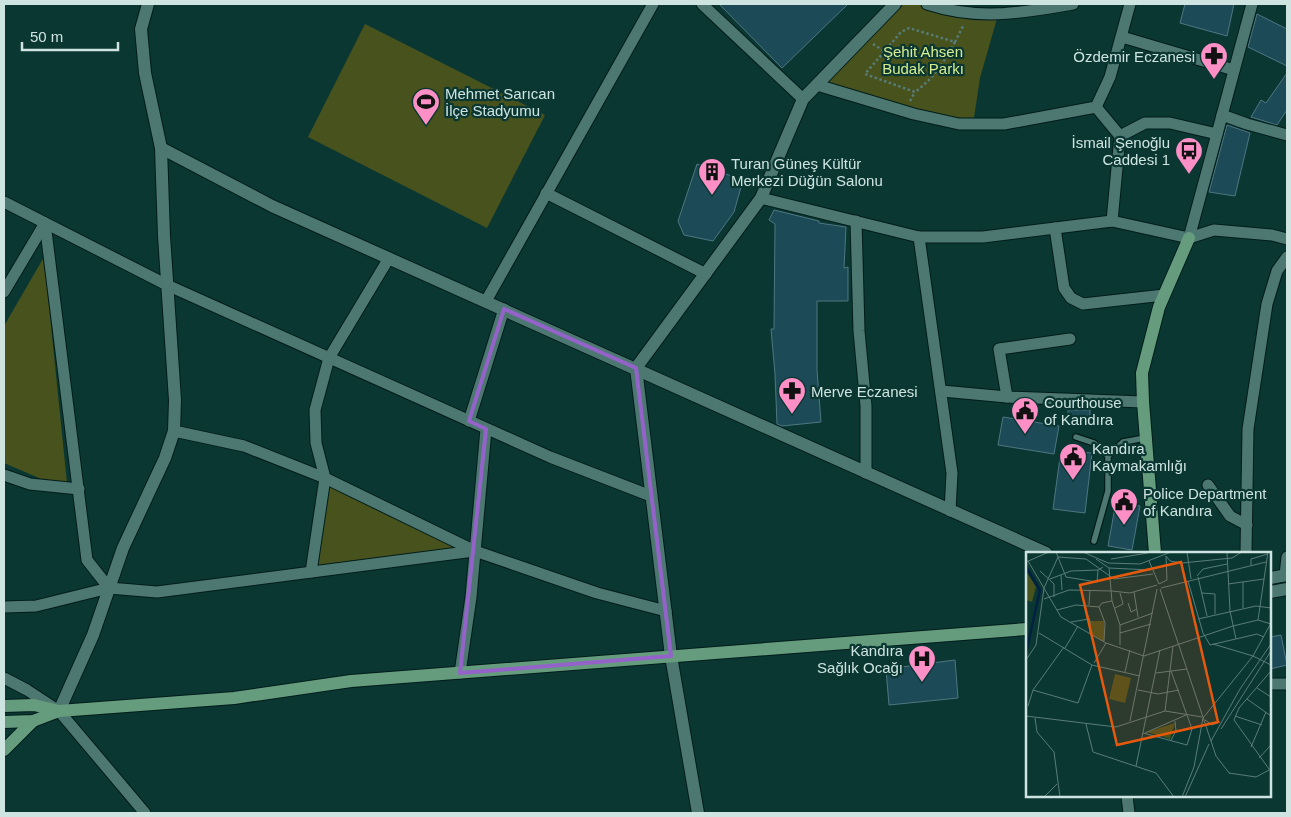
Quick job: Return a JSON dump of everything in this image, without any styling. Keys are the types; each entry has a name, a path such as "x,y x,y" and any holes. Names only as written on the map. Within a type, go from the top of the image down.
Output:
{"main road":[{"path":"1155,552 1142,373 1159,307 1189,238"},
{"path":"4,722 33,721 59,711 234,698 351,681 1026,629"},
{"path":"4,706 34,705 59,711"},
{"path":"4,750 33,721"}],"street":[{"path":"59,711 93,635 123,548 165,458 174,430 175,400 167,285 161,148 145,73 140,29 148,4"},
{"path":"486,301 653,4"},
{"path":"702,4 803,99"},
{"path":"698,813 671,656 636,368 762,198 803,99 895,4"},
{"path":"927,4 970,14 998,15 1020,8 1073,4"},
{"path":"1096,107 1110,77 1130,4"},
{"path":"1189,238 1252,4"},
{"path":"1122,36 1234,70"},
{"path":"817,85 914,114 959,124 1004,124 1096,107"},
{"path":"1096,107 1120,136 1112,221"},
{"path":"1222,114 1246,124 1287,134"},
{"path":"1120,136 1145,123 1170,123 1217,134"},
{"path":"161,148 272,206 1044,552"},
{"path":"546,193 706,274"},
{"path":"762,198 919,237 983,237 1112,221 1189,238 1214,230 1272,235 1287,239"},
{"path":"4,202 167,285 550,457 652,496"},
{"path":"856,222 858,331 866,406 866,473"},
{"path":"4,292 45,223"},
{"path":"45,223 88,560 109,588"},
{"path":"1055,228 1064,288 1071,298 1083,304 1164,295"},
{"path":"919,237 952,473 950,511"},
{"path":"1246,552 1248,429 1267,304 1277,271 1287,257"},
{"path":"310,572 325,478 316,443 315,410 328,358 389,258"},
{"path":"469,421 504,309"},
{"path":"1008,396 999,349 1070,339"},
{"path":"942,392 1143,402"},
{"path":"460,673 471,597 486,429"},
{"path":"174,430 244,446 325,478 475,551 598,593 666,612"},
{"path":"4,476 30,484 79,489"},
{"path":"1208,485 1230,516 1247,525"},
{"path":"4,607 36,606 109,588 157,592 475,551"},
{"path":"1271,578 1286,575 1287,557"},
{"path":"1271,592 1287,588"},
{"path":"4,678 27,690 59,711 145,813"},
{"path":"1271,684 1287,684"},
{"path":"1127,797 1129,813"}],"lane":[{"path":"1076,437 1094,443 1108,456"},
{"path":"1094,540 1108,492 1108,456 1123,442 1146,438"}],"path":[{"path":"954,42 908,28 901,32 864,74 916,92 942,66 970,14"}],"highlighted area":[{"path":"504,309 636,368 671,656 460,673 486,429 469,421"}],"green space":[{"name":"Şehit Ahsen Budak Parkı","path":"895,4 927,4 998,15 980,78 973,124 817,85"},
{"name":"Mehmet Sarıcan İlçe Stadyumu","path":"365,24 545,115 487,228 308,137"},
{"path":"44,257 67,483 46,481 4,463 4,326"},
{"path":"325,478 475,551 311,572"}],"building":[{"path":"719,4 848,4 782,68"},
{"path":"1185,4 1234,4 1227,36 1180,23"},
{"path":"1257,14 1287,29 1287,66 1248,47"},
{"path":"1287,73 1287,110 1277,125 1251,117 1261,100 1266,103"},
{"path":"1227,125 1250,133 1235,196 1209,192"},
{"name":"Turan Güneş Kültür Merkezi Düğün Salonu","path":"697,164 743,180 734,212 713,241 684,235 678,221"},
{"path":"774,210 819,221 819,223 846,227 844,268 848,267 848,301 817,301 817,370 821,422 782,426 777,424 771,329 774,329 775,224 769,220"},
{"path":"1068,410 1090,410 1090,421 1068,421"},
{"name":"Courthouse of Kandıra","path":"1003,417 1059,426 1054,454 998,445"},
{"name":"Kandıra Kaymakamlığı","path":"1061,450 1092,453 1085,513 1053,509"},
{"name":"Police Department of Kandıra","path":"1116,502 1140,506 1132,550 1108,546"},
{"path":"1281,635 1287,665 1271,669 1271,637"},
{"name":"Kandıra Sağlık Ocağı","path":"955,660 958,698 889,705 886,669"}],"place":[{"name":"Özdemir Eczanesi","path":"1214,80"},
{"name":"Mehmet Sarıcan İlçe Stadyumu","path":"426,126"},
{"name":"İsmail Şenoğlu Caddesi 1","path":"1189,175"},
{"name":"Turan Güneş Kültür Merkezi Düğün Salonu","path":"712,196"},
{"name":"Merve Eczanesi","path":"792,415"},
{"name":"Courthouse of Kandıra","path":"1025,435"},
{"name":"Kandıra Kaymakamlığı","path":"1073,481"},
{"name":"Police Department of Kandıra","path":"1124,526"},
{"name":"Kandıra Sağlık Ocağı","path":"922,683"}]}
